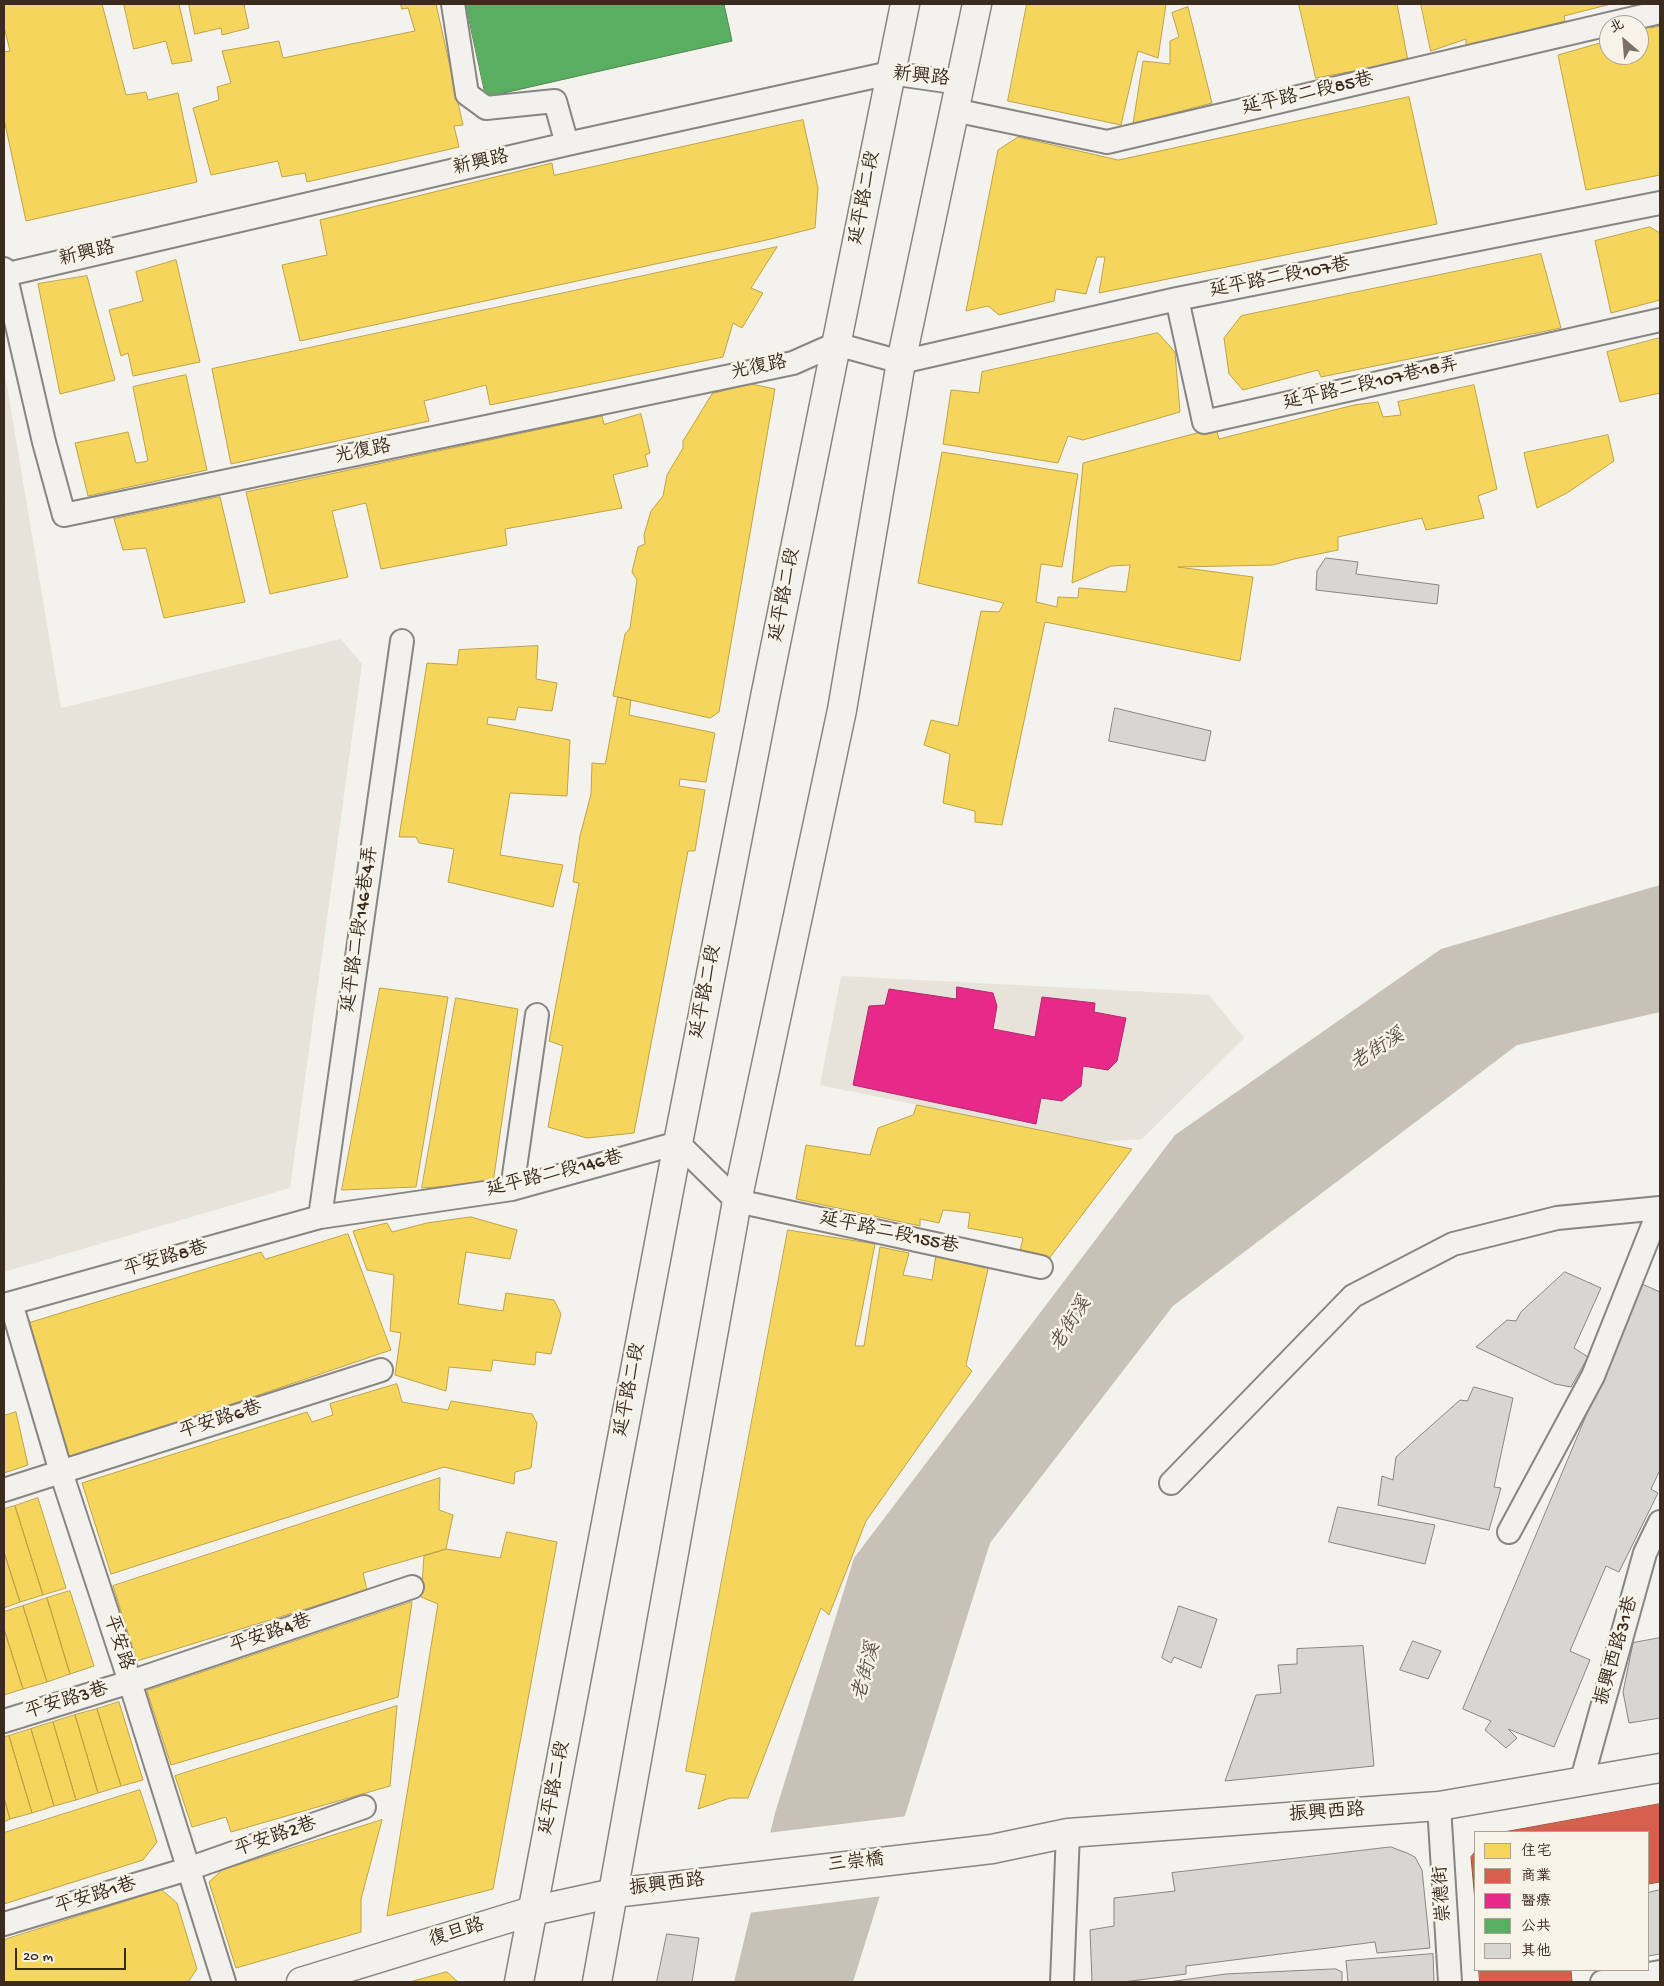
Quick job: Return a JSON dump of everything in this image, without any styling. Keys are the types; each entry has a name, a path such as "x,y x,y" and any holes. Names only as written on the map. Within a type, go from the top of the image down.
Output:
{"main road":[{"name":"延平路二段","path":"519,1982 678,1143 763,707 905,4"},
{"path":"597,1982 737,1201 842,710 901,362 977,4"},
{"name":"振興西路","path":"992,1849 1068,1833 1439,1806 1660,1768"},
{"name":"三崇橋","path":"720,1880 992,1849"},
{"name":"振興西路","path":"614,1893 720,1880"},
{"name":"復旦路","path":"300,1982 532,1911 614,1893"}],"lane":[{"path":"453,4 467,94 486,108 555,101 568,144"},
{"name":"延平路二段85巷","path":"954,110 1107,142 1660,12"},
{"name":"新興路","path":"4,273 568,144 890,73 960,83"},
{"name":"延平路二段107巷","path":"901,362 1177,300 1660,203"},
{"name":"光復路","path":"4,273 44,442 64,515 793,363 836,344"},
{"name":"延平路二段107巷18弄","path":"1177,300 1204,422 1660,320"},
{"path":"836,344 901,362"},
{"name":"延平路二段146巷4弄","path":"320,1217 402,641"},
{"path":"512,1189 537,1015"},
{"path":"678,1143 737,1201"},
{"name":"延平路二段146巷","path":"320,1217 512,1189 678,1143"},
{"name":"延平路二段155巷","path":"737,1201 1040,1267"},
{"path":"1172,1483 1353,1296 1453,1244 1557,1218 1660,1208 1593,1376 1509,1532"},
{"name":"平安路8巷","path":"8,1304 320,1217"},
{"name":"平安路","path":"8,1304 130,1682 224,1982"},
{"name":"平安路6巷","path":"4,1490 381,1370"},
{"name":"振興西路31巷","path":"1581,1783 1653,1551 1660,1522"},
{"name":"平安路4巷","path":"130,1682 412,1587"},
{"name":"平安路3巷","path":"4,1721 130,1682"},
{"name":"崇德街","path":"1439,1806 1450,1982"},
{"name":"平安路2巷","path":"188,1869 364,1807"},
{"path":"1062,1982 1068,1833"},
{"name":"平安路1巷","path":"4,1924 188,1869"},
{"path":"1602,1982 1660,1972"}],"shaded area":[{"path":"4,368 61,708 341,639 362,664 290,1188 4,1272"},
{"path":"4,496 23,541 4,549"},
{"path":"29,645 31,756 57,731 74,719 110,714 145,715 180,723 212,738 239,760 253,781 264,804 269,1107 257,1135 243,1152 226,1167 207,1180 165,1196 143,1200 120,1201 98,1198 78,1191 47,1174 49,1234 8,1236 4,1138 4,646"},
{"path":"841,976 1209,995 1244,1038 1142,1139 1099,1142 820,1085"}],"water":[{"name":"老街溪","path":"1660,885 1660,1012 1517,1045 1173,1306 990,1543 853,1982 734,1982 775,1813 854,1558 1175,1135 1441,949"}],"pier":[{"path":"908,1816 883,1896 748,1913 767,1833"}],"building: 住宅":[{"path":"4,4 102,4 126,95 146,92 148,100 178,93 197,182 26,221 4,119 4,52 10,51 4,27"},
{"path":"124,4 179,4 192,61 172,64 166,41 134,49"},
{"path":"189,4 248,4 244,5 249,28 222,35 221,28 195,34"},
{"path":"401,4 436,4 463,125 454,126 459,147 307,182 305,173 282,177 278,161 211,175 193,108 219,100 217,87 231,83 222,51 279,41 283,58 415,31 408,8 402,9"},
{"path":"1027,4 1166,4 1158,58 1138,51 1121,125 1008,101"},
{"path":"1299,4 1397,4 1408,61 1316,78"},
{"path":"1421,4 1611,4 1564,16 1565,21 1466,46 1466,39 1431,51"},
{"path":"1188,7 1212,103 1133,124 1143,61 1170,64 1170,41 1179,37 1172,13"},
{"path":"1649,23 1651,28 1660,26 1660,175 1586,190 1558,55 1599,43 1599,65 1649,65"},
{"path":"1409,97 1437,224 1099,293 1105,257 1097,257 1086,294 1056,289 1054,301 999,315 988,306 966,311 998,150 1018,137 1118,160"},
{"path":"803,120 818,188 815,228 300,341 282,265 327,255 320,220 552,163 554,175"},
{"path":"1650,227 1660,233 1660,300 1611,313 1595,241"},
{"path":"777,247 751,288 763,293 742,328 733,323 723,357 490,405 486,385 424,401 429,421 231,464 212,369"},
{"path":"1541,254 1561,328 1321,377 1318,370 1243,390 1229,374 1224,338 1241,316"},
{"path":"176,260 200,362 133,376 128,353 121,356 109,310 143,301 136,272"},
{"path":"87,276 115,380 60,394 38,284"},
{"path":"1158,333 1175,352 1180,412 1083,440 1068,436 1058,463 943,444 951,390 979,393 982,372"},
{"path":"1660,338 1660,393 1620,402 1607,352"},
{"path":"186,375 207,470 88,496 75,443 128,432 136,463 148,461 133,387"},
{"path":"751,384 775,389 719,712 710,718 613,696 625,634 630,628 637,580 632,572 638,547 645,544 644,535 651,511 663,496 667,475 683,448 683,441 712,394"},
{"path":"1474,385 1497,489 1478,496 1484,518 1426,530 1422,518 1338,537 1338,550 1273,565 1178,567 1253,577 1240,661 1045,622 1002,825 975,822 975,811 943,803 950,754 924,745 931,720 958,726 981,611 999,612 1004,603 918,583 942,452 1078,474 1062,567 1041,564 1036,602 1057,607 1058,597 1078,598 1079,588 1126,592 1130,565 1111,566 1072,583 1083,463 1216,428 1219,439 1354,405 1378,402 1383,417 1401,415 1398,402"},
{"path":"641,414 650,453 645,455 648,466 613,475 622,508 505,529 507,545 381,569 366,503 332,511 348,577 270,594 246,492 602,416 604,424"},
{"path":"1608,435 1614,461 1567,493 1537,508 1524,453"},
{"path":"220,497 245,602 164,618 146,548 123,550 114,519"},
{"path":"538,646 536,679 557,683 552,711 518,707 515,720 488,717 487,724 570,740 567,796 510,793 500,855 563,865 553,907 448,882 454,849 419,843 416,837 399,837 427,663 457,665 459,650"},
{"path":"618,697 631,700 629,715 715,733 706,782 680,779 679,786 705,790 695,851 688,851 634,1133 587,1138 548,1127 563,1046 549,1041 579,883 573,882 580,836 591,794 592,763 605,764"},
{"path":"380,988 448,997 416,1187 342,1190"},
{"path":"456,998 518,1009 493,1183 422,1188"},
{"path":"917,1105 1132,1149 1048,1260 1020,1251 1023,1238 968,1228 970,1213 943,1210 939,1223 920,1219 920,1226 796,1199 806,1145 870,1155 878,1128 913,1115"},
{"path":"471,1217 517,1230 510,1259 466,1252 458,1304 503,1311 506,1293 554,1300 561,1314 551,1354 536,1352 535,1365 493,1360 491,1371 449,1367 446,1391 395,1375 401,1333 390,1331 394,1275 367,1270 353,1231 387,1223 392,1232 427,1223"},
{"path":"788,1230 875,1244 855,1346 864,1346 880,1247 909,1253 903,1275 932,1280 936,1255 989,1265 966,1365 972,1371 866,1521 829,1615 821,1608 748,1798 730,1798 698,1809 706,1775 686,1771"},
{"path":"348,1234 391,1350 70,1459 28,1323 261,1252 265,1259"},
{"path":"397,1384 402,1402 448,1410 451,1401 532,1414 537,1423 531,1468 515,1472 514,1484 444,1467 111,1574 82,1483 307,1412 312,1422 333,1415 330,1404"},
{"path":"16,1412 28,1465 4,1473 4,1416"},
{"path":"440,1478 439,1510 453,1515 446,1549 363,1573 367,1590 137,1661 113,1586"},
{"path":"38,1498 66,1588 43,1595 15,1506"},
{"path":"15,1506 43,1595 20,1602 4,1552 4,1509"},
{"path":"507,1532 557,1542 493,1889 387,1916 438,1604 421,1597 424,1556 446,1549 500,1558"},
{"path":"4,1552 20,1602 4,1608"},
{"path":"70,1591 94,1666 70,1674 47,1598"},
{"path":"47,1598 70,1674 47,1682 23,1606"},
{"path":"412,1602 398,1697 171,1765 147,1691"},
{"path":"23,1606 47,1682 23,1689 4,1629 4,1612"},
{"path":"4,1629 23,1689 4,1695"},
{"path":"119,1702 143,1780 121,1786 97,1709"},
{"path":"397,1706 390,1786 231,1832 226,1817 192,1827 175,1776"},
{"path":"97,1709 121,1786 98,1793 75,1715"},
{"path":"75,1715 98,1793 76,1800 53,1722"},
{"path":"53,1722 76,1800 54,1806 31,1729"},
{"path":"31,1729 54,1806 32,1813 9,1736"},
{"path":"9,1736 32,1813 10,1819 4,1798 4,1737"},
{"path":"140,1790 157,1842 143,1860 4,1904 4,1833"},
{"path":"4,1798 10,1819 4,1822"},
{"path":"382,1820 361,1899 361,1932 236,1968 209,1882 222,1870"},
{"path":"162,1890 177,1903 197,1969 188,1982 4,1982 4,1940"},
{"path":"447,1972 458,1982 410,1982"}],"building: 商業":[{"path":"1660,1804 1660,1882 1649,1884 1649,1831 1510,1831"},
{"path":"1474,1853 1474,1890 1471,1857"},
{"path":"1479,1971 1571,1971 1572,1982 1480,1982"}],"building: 醫療":[{"path":"957,987 993,993 997,1006 993,1029 1035,1037 1042,997 1095,1003 1094,1012 1126,1018 1117,1061 1108,1070 1083,1066 1081,1086 1062,1101 1041,1098 1036,1124 853,1085 869,1006 885,1005 889,989 956,999"}],"building: 公共":[{"path":"466,4 724,4 732,41 486,97"}],"building: 其他":[{"path":"1326,558 1358,562 1356,574 1439,585 1437,604 1316,590 1317,571"},
{"path":"1115,708 1211,731 1205,761 1109,741"},
{"path":"1565,1272 1601,1288 1574,1348 1588,1357 1571,1387 1555,1384 1476,1347 1507,1320 1516,1321 1521,1312"},
{"path":"1642,1284 1660,1292 1660,1470 1651,1489 1658,1493 1619,1572 1606,1566 1570,1651 1590,1660 1554,1747 1508,1729 1517,1738 1506,1748 1485,1730 1491,1721 1463,1709"},
{"path":"1474,1387 1513,1398 1494,1487 1501,1488 1489,1530 1378,1505 1382,1476 1393,1480 1396,1457 1460,1400 1467,1401"},
{"path":"1338,1507 1435,1525 1425,1564 1329,1542"},
{"path":"1179,1606 1217,1619 1201,1668 1174,1657 1171,1663 1162,1658"},
{"path":"1660,1638 1660,1718 1629,1723 1623,1692 1633,1643"},
{"path":"1413,1641 1441,1651 1428,1679 1400,1670"},
{"path":"1363,1646 1374,1766 1225,1781 1256,1695 1281,1693 1278,1665 1297,1664 1297,1649"},
{"path":"1391,1847 1415,1857 1422,1870 1430,1948 1377,1953 1375,1942 1186,1966 1186,1974 1123,1982 1092,1982 1090,1930 1114,1926 1114,1898 1175,1891 1172,1873"},
{"path":"1660,1890 1660,1954 1649,1956 1649,1893"},
{"path":"667,1934 699,1938 692,1982 657,1982"},
{"path":"1433,1954 1434,1982 1348,1982 1346,1961"},
{"path":"1336,1969 1342,1972 1342,1982 1168,1982 1226,1974"}]}
